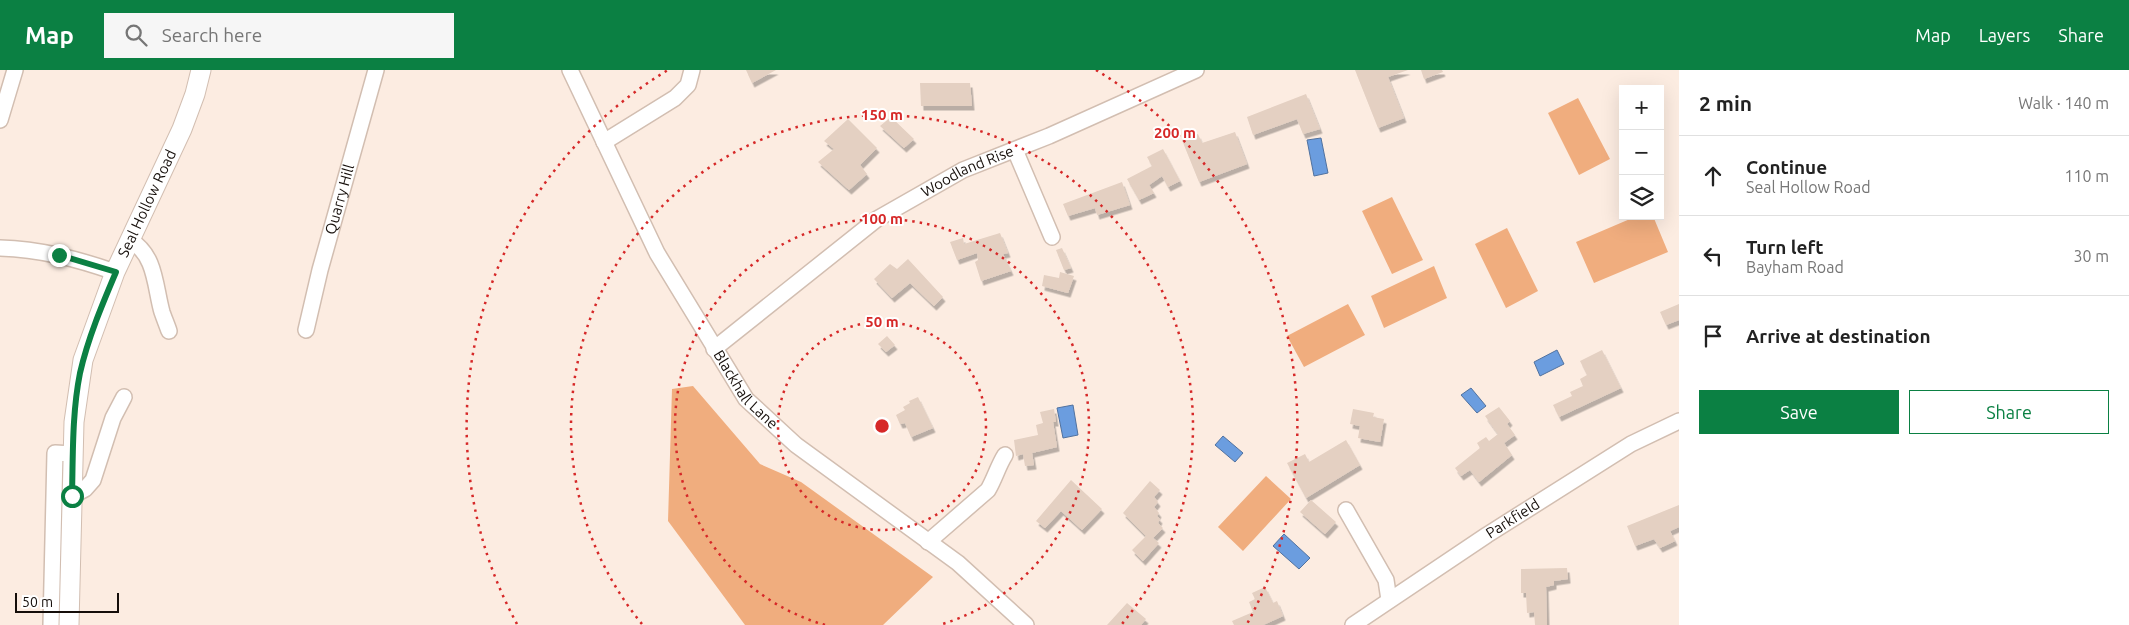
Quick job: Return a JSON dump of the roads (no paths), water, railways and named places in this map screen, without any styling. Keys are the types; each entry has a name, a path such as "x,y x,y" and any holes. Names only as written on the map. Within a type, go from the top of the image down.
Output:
{"main road":[{"name":"Seal Hollow Road","path":"69,625 61,592 72,496 74,422 80,374 94,326 116,272 182,129 196,94 201,70"}],"street":[{"path":"0,120 15,70"},
{"name":"Quarry Hill","path":"306,330 320,270 376,70"},
{"name":"Blackhall Lane","path":"570,70 656,253 746,399 796,445 958,563 1026,625"},
{"path":"604,142 675,98 688,85 692,70"},
{"name":"Woodland Rise","path":"714,349 877,219 963,170 1015,150 1196,70"},
{"path":"1015,150 1052,237"},
{"path":"131,241 147,257 154,272 162,313 169,331"},
{"path":"0,248 22,249 59,255 116,272"},
{"path":"72,496 85,489 93,480 113,418 124,397"},
{"name":"Parkfield","path":"1353,625 1623,449 1679,421"},
{"name":"Seal Hollow Road","path":"51,625 61,592 55,453 73,454"},
{"path":"928,542 988,490 995,479 999,465 1006,455"},
{"path":"1346,510 1386,580 1389,600"}],"water":[{"path":"1321,138 1328,173 1314,176 1307,140"},
{"path":"1557,350 1564,364 1540,376 1534,362"},
{"path":"1471,388 1486,406 1477,413 1461,395"},
{"path":"1073,405 1078,435 1063,438 1057,408"},
{"path":"1223,436 1243,453 1235,462 1215,445"},
{"path":"1284,534 1310,558 1299,569 1273,546"}]}
